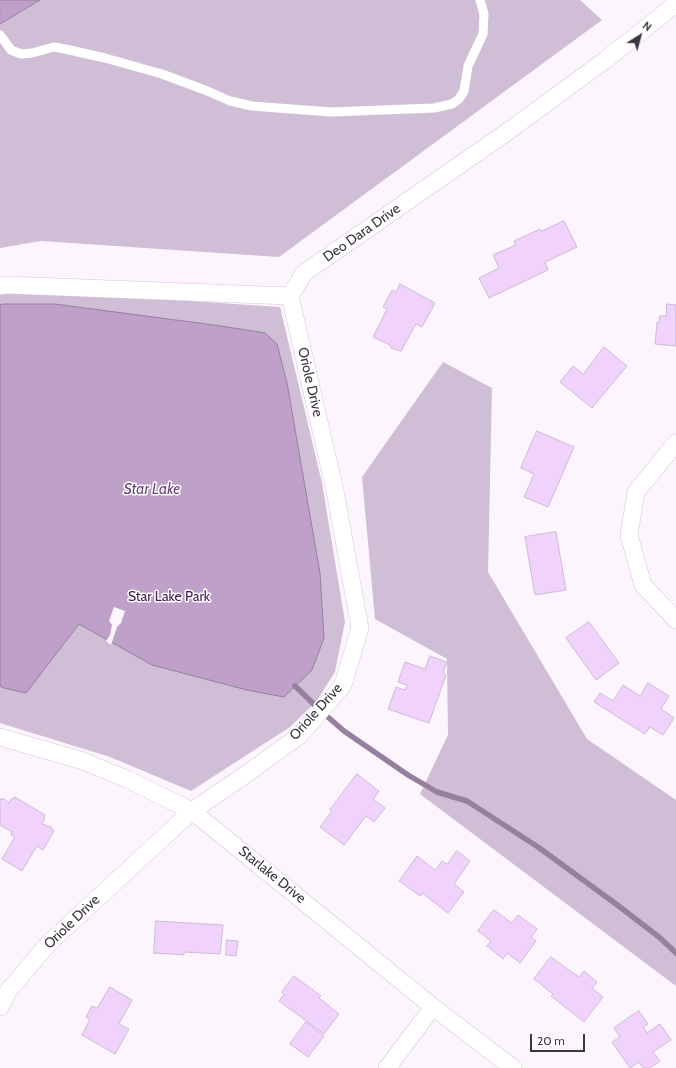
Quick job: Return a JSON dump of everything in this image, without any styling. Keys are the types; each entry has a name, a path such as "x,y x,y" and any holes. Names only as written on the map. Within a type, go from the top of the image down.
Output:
{"street":[{"name":"Deo Dara Drive","path":"290,296 304,273 507,132 604,61 676,4"},
{"path":"0,286 7,285 290,296"},
{"name":"Oriole Drive","path":"0,1007 9,990 48,944 192,811 300,735 343,685 360,628 335,491 290,296"},
{"path":"676,443 636,492 629,535 643,585 676,620"},
{"name":"Starlake Drive","path":"0,737 83,761 129,780 192,811 434,1007 513,1068"},
{"path":"387,1068 434,1007"}],"lane":[{"path":"2,39 11,50 21,54 32,53 54,47 105,58 162,74 230,101 252,106 331,112 434,108 452,104 459,99 464,91 468,66 483,34 484,14 480,0"}],"green space":[{"path":"0,0 580,0 602,20 279,257 41,241 0,248"},
{"name":"Star Lake","path":"7,289 280,307 322,483 345,622 335,672 316,702 290,727 191,791 110,757 0,723 0,291"},
{"path":"443,362 492,388 488,572 587,739 676,800 676,986 420,794 448,735 447,659 375,619 362,477"}],"water":[{"path":"0,0 40,0 0,24"},
{"name":"Star Lake","path":"55,304 221,326 265,333 277,344 287,383 320,573 324,638 312,670 284,697 247,690 152,665 79,624 26,693 0,686 0,305"}],"pier":[{"path":"114,607 125,611 121,623 117,627 111,645 106,641 110,635 112,625 109,621"}],"building":[{"path":"564,221 577,247 545,262 548,270 489,298 479,278 499,268 493,255 516,245 514,241 540,229 541,231"},
{"path":"400,284 435,303 422,327 416,324 401,351 391,348 390,345 373,337 387,309 383,307 392,290 396,292"},
{"path":"667,304 676,305 676,346 655,344 657,322 659,322 660,316 666,316"},
{"path":"604,347 627,366 592,408 560,382 573,366 583,374"},
{"path":"537,431 574,447 548,507 524,497 534,474 521,468"},
{"path":"556,532 566,590 535,595 525,537"},
{"path":"589,622 619,663 596,680 566,638"},
{"path":"430,656 447,662 443,673 446,675 429,723 388,709 396,687 405,690 407,685 398,682 405,662 425,669"},
{"path":"648,683 669,696 661,709 674,718 663,735 650,727 645,734 594,702 600,693 613,701 623,685 640,696"},
{"path":"357,774 379,791 373,799 385,808 374,822 366,816 344,845 320,827 332,811 330,810"},
{"path":"15,797 45,815 42,824 51,827 54,831 43,850 37,846 22,871 2,859 15,837 11,835 12,832 0,825 0,799 4,799 9,803 12,798 14,799"},
{"path":"457,851 470,861 454,884 464,892 448,913 422,893 420,896 399,881 417,856 435,870 442,861 447,864"},
{"path":"494,910 512,923 518,915 537,929 531,937 536,941 520,963 507,953 503,959 487,946 491,941 478,931"},
{"path":"156,921 223,925 220,954 184,952 184,955 154,953"},
{"path":"227,940 238,941 236,956 226,955"},
{"path":"551,957 579,977 584,971 597,982 592,988 603,997 584,1022 551,996 553,994 534,979"},
{"path":"294,976 321,996 319,998 339,1014 324,1034 279,1001 284,994 282,992"},
{"path":"110,987 132,1000 119,1024 129,1029 115,1054 82,1035 90,1019 86,1017 92,1006 97,1008"},
{"path":"639,1011 648,1024 643,1027 647,1033 660,1024 671,1040 653,1052 660,1061 650,1068 643,1068 639,1062 630,1068 612,1042 620,1037 614,1028"},
{"path":"306,1022 324,1036 308,1057 290,1044"}],"waterway":[{"path":"295,686 344,731 408,775 437,792 467,801 538,847 659,937 676,953"}],"park label":[{"name":"Star Lake Park","path":"169,597"}]}
